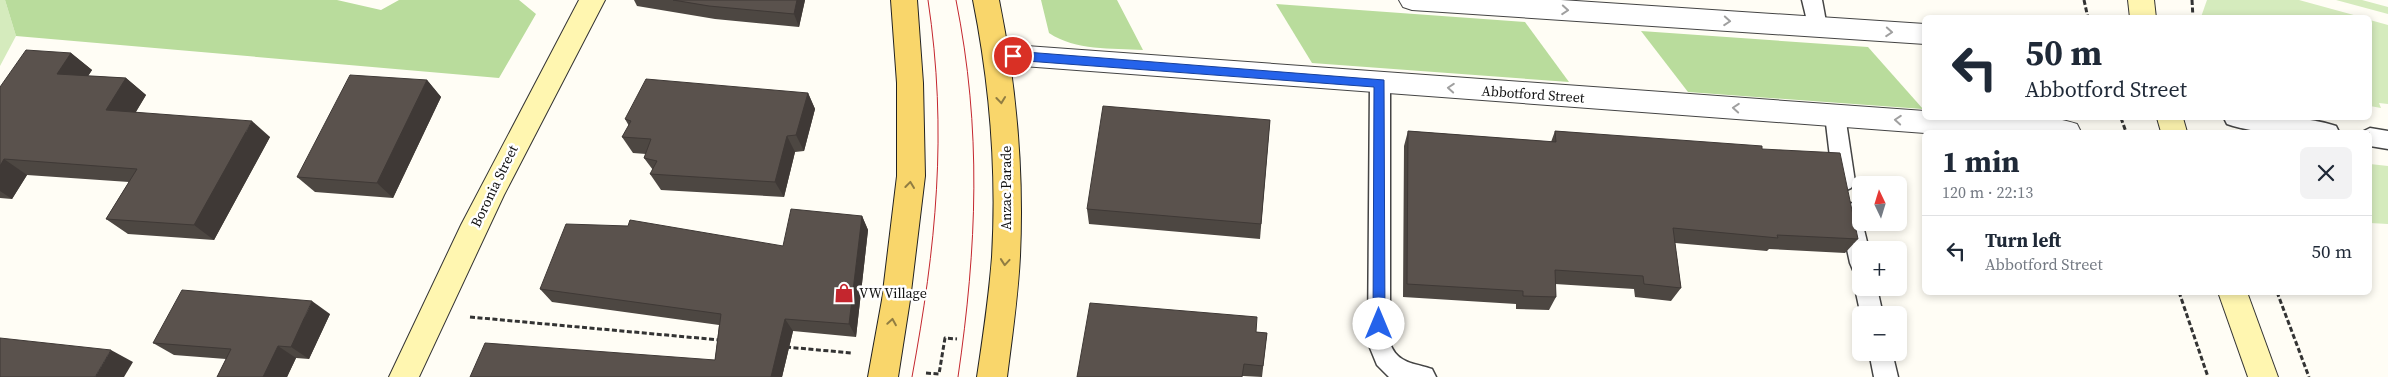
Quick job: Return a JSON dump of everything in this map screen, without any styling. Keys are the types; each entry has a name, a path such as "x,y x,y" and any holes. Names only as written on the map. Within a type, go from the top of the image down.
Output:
{"main road":[{"path":"883,377 896,300 911,176 910,83 904,0"},
{"name":"Anzac Parade","path":"986,0 997,54 1007,159 1006,258 992,377"}],"street":[{"path":"1412,0 1922,34"},
{"path":"2141,0 2143,15"},
{"name":"Boronia Street","path":"404,377 432,313 526,120 589,1"},
{"name":"Abbotford Street","path":"997,54 2041,130"},
{"path":"2233,295 2263,377"}],"lane":[{"path":"1812,0 1817,27"},
{"path":"1380,83 1379,343 1382,355 1389,366 1402,373 1424,377"},
{"path":"1835,115 1842,173 1856,241"},
{"path":"2248,120 2315,130"},
{"path":"2372,137 2388,140"},
{"path":"1882,361 1886,377"}],"path":[{"path":"2084,0 2087,15"},
{"path":"2192,0 2192,15"},
{"path":"2180,295 2208,377"},
{"path":"2278,295 2309,377"},
{"path":"432,313 724,341"},
{"path":"926,372 939,375 944,338 957,339"},
{"path":"784,346 853,353"}],"green space":[{"path":"0,0 5,0 16,36 0,66"},
{"path":"5,0 337,0 381,10 399,0 519,0 536,14 499,78 16,36"},
{"path":"1041,0 1117,0 1143,50 1082,46 1059,39 1049,33"},
{"path":"2207,0 2299,0 2354,15 2202,15"},
{"path":"2336,0 2362,0 2388,7 2388,14"},
{"path":"1276,4 1525,22 1569,82 1312,63"},
{"path":"2372,21 2388,25 2388,104 2379,103 2381,108 2372,106"},
{"path":"1641,31 1868,47 1922,109 1688,92"},
{"path":"2372,164 2388,166 2388,224 2372,223"}],"building":[{"path":"673,0 797,0 794,14 709,6"},
{"path":"26,50 71,53 57,74 126,78 106,110 252,121 194,225 106,219 137,169 4,159 0,166 0,87"},
{"path":"350,75 427,80 377,183 297,177"},
{"path":"646,79 808,93 796,135 787,136 775,182 650,174 657,161 644,158 651,139 622,137 631,121 625,119"},
{"path":"1103,106 1270,120 1261,224 1087,209"},
{"path":"1408,131 1556,142 1555,131 1762,146 1762,149 1840,153 1852,210 1852,231 1856,231 1858,239 1777,235 1778,238 1673,228 1681,288 1644,284 1643,276 1555,270 1556,297 1523,296 1523,291 1407,284"},
{"path":"791,209 862,216 849,324 785,319 771,377 470,377 485,343 715,360 721,314 540,289 566,224 628,226 630,220 783,246"},
{"path":"182,290 312,301 291,347 278,346 263,377 217,377 231,349 153,343"},
{"path":"1090,303 1257,317 1256,332 1267,333 1263,366 1244,364 1242,377 1077,377"},
{"path":"0,338 111,350 95,377 0,377"}],"tram line":[{"path":"912,377 933,235 938,143 934,49 928,0"},
{"path":"956,0 970,95 974,188 973,234 958,377"}],"place":[{"name":"VW Village","path":"844,293"}],"route":[{"path":"1013,56 1380,83 1379,324"}]}
